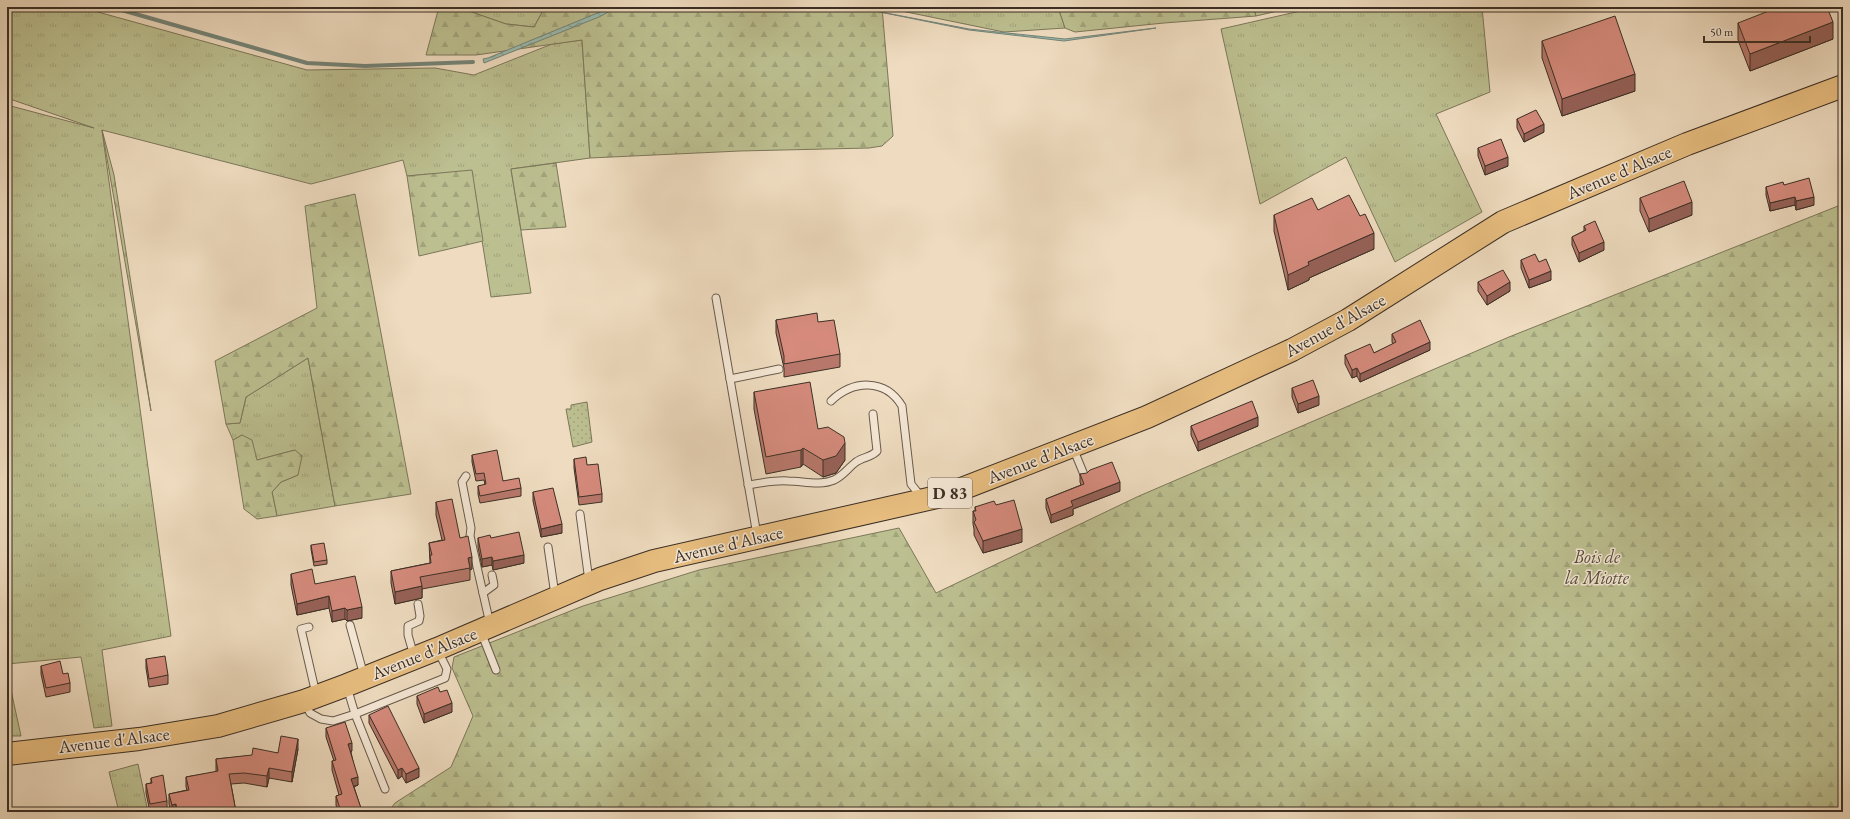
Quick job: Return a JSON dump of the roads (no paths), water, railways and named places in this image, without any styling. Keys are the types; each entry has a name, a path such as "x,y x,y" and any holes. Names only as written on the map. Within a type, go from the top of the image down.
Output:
{"main road":[{"name":"Avenue d'Alsace","path":"7,754 139,739 218,726 311,698 415,658 590,584 654,561 946,495 1147,417 1292,350 1348,320 1503,222 1687,144 1843,86"}],"lane":[{"path":"716,298 757,537"},
{"path":"730,379 779,369"},
{"path":"831,401 840,392 858,386 872,384 886,389 897,398 902,406 911,484 923,500"},
{"path":"748,485 770,482 788,481 806,483 834,480 864,457 874,455 878,451 873,414"},
{"path":"1073,446 1085,477"},
{"path":"466,476 462,482 471,528 470,536 483,593 485,628 496,670"},
{"path":"580,514 590,584"},
{"path":"548,547 555,598"},
{"path":"483,593 494,584 492,575"},
{"path":"415,658 408,635 408,626 418,621 420,616 418,604"},
{"path":"350,625 355,681 355,714 385,789"},
{"path":"309,627 301,629 311,698 310,713 322,719 333,721 355,714 445,678 447,669 437,649"}],"water":[{"path":"612,7 618,7 599,17 484,63 483,59"},
{"path":"855,7 969,29 1065,39 1156,28 1064,41 969,30"}],"waterway":[{"path":"111,7 307,63 365,66 473,62"}],"park label":[{"name":"Bois de la Miotte","path":"1597,566"}]}
